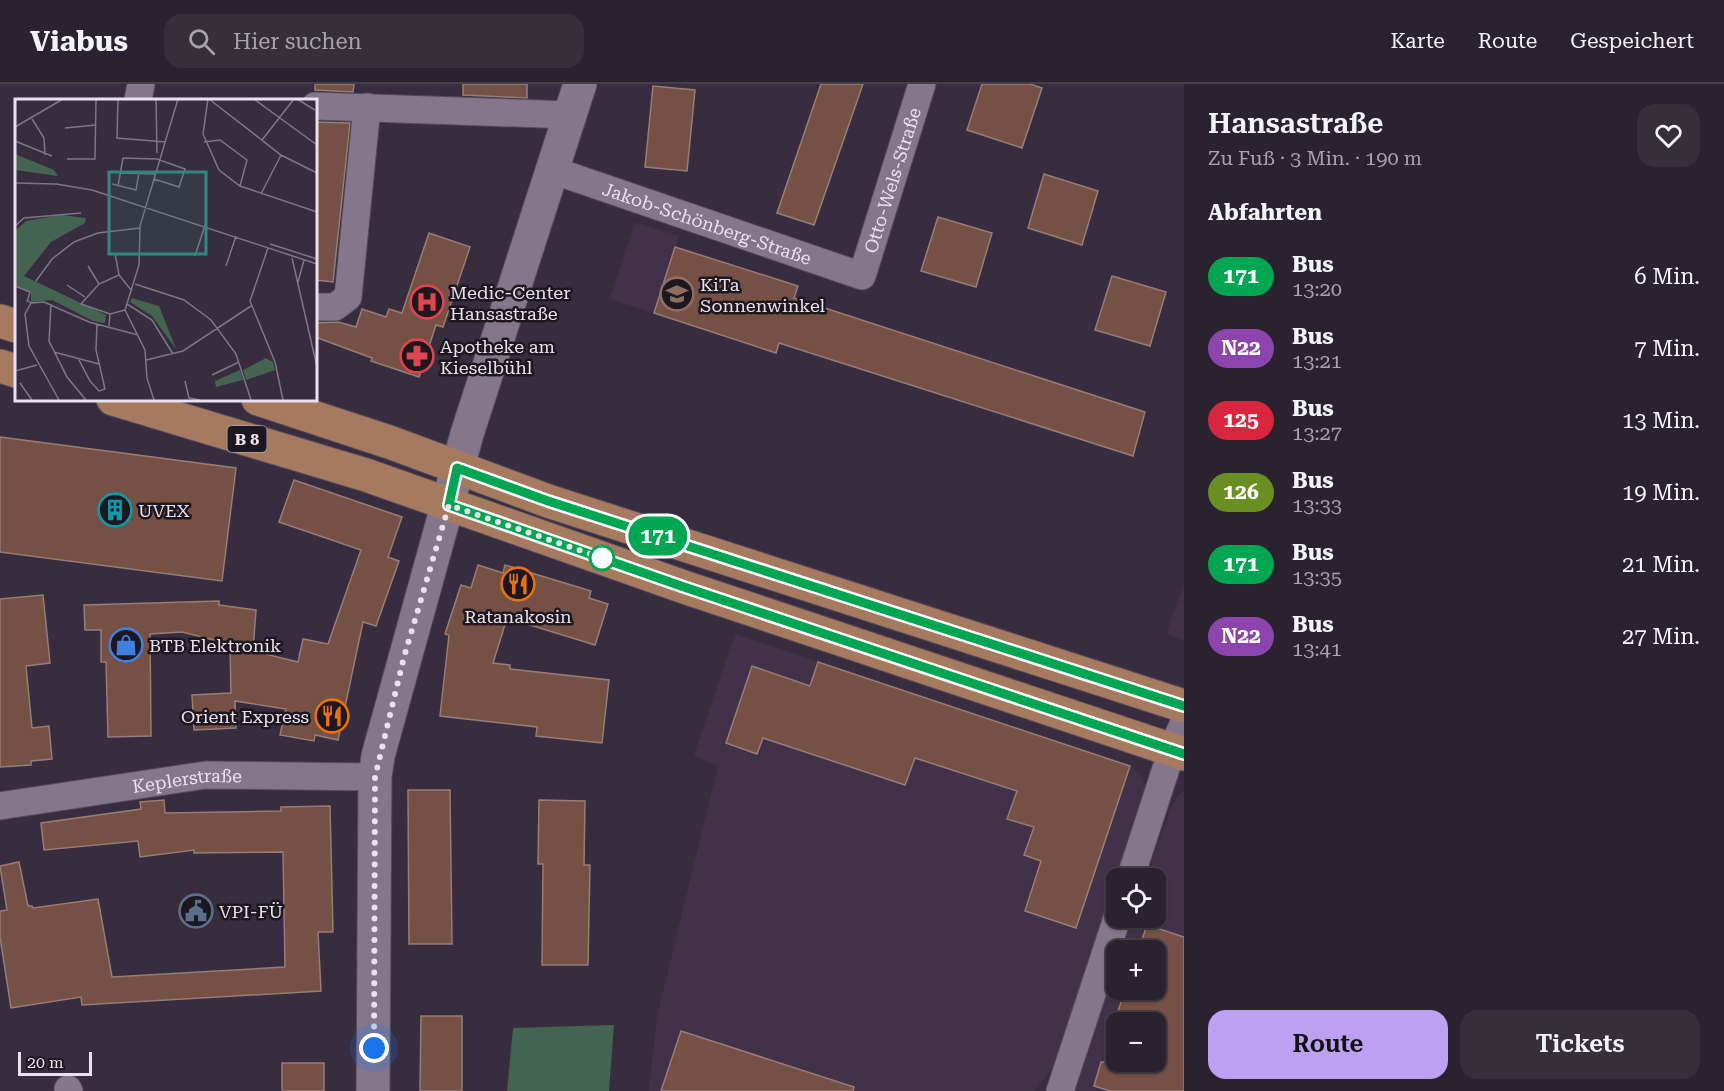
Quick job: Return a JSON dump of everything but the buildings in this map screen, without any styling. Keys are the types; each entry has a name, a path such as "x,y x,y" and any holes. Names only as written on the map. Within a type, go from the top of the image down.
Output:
{"main road":[{"path":"0,321 15,326"},
{"path":"0,366 15,371"},
{"name":"B 8","path":"116,400 294,452 684,587 1180,742"},
{"name":"B 8","path":"261,400 570,508 1184,706"}],"street":[{"path":"140,99 141,84"},
{"path":"373,1091 375,777 404,657 449,505 457,468 580,84"},
{"name":"Otto-Wels-Straße","path":"862,276 922,84"},
{"path":"316,106 570,115"},
{"path":"316,307 335,307 348,297 367,107"},
{"name":"Jakob-Schönberg-Straße","path":"552,170 862,276"},
{"path":"1134,868 1180,742"},
{"name":"Keplerstraße","path":"0,806 206,775 375,777"},
{"path":"1060,1091 1114,928"}],"shaded area":[{"path":"635,222 679,236 654,313 610,299"},
{"path":"1184,584 1184,640 1166,634"},
{"path":"735,634 1131,766 1143,778 1144,795 1120,868 1106,868 1106,909 1053,1067 1035,1091 649,1091 657,1016 718,766 694,756"},
{"path":"1184,791 1184,1091 1071,1091 1106,993 1106,1000 1166,1000 1166,940 1125,940 1129,928 1166,928 1166,868 1150,868 1172,805"}],"green space":[{"path":"614,1025 609,1091 507,1091 513,1028"}],"bus line":[{"name":"171","path":"1184,706 548,501 457,468 449,505 684,587 1184,754"}],"place":[{"name":"KiTa Sonnenwinkel","path":"677,294"},
{"name":"Medic-Center Hansastraße","path":"427,302"},
{"name":"Apotheke am Kieselbühl","path":"417,356"},
{"name":"UVEX","path":"115,510"},
{"name":"Ratanakosin","path":"518,584"},
{"name":"BTB Elektronik","path":"126,645"},
{"name":"Orient Express","path":"332,716"},
{"name":"VPI-FÜ","path":"196,911"}],"route":[{"path":"374,1048 372,968 375,777 378,756 404,657 449,505 604,558 602,558"}]}
